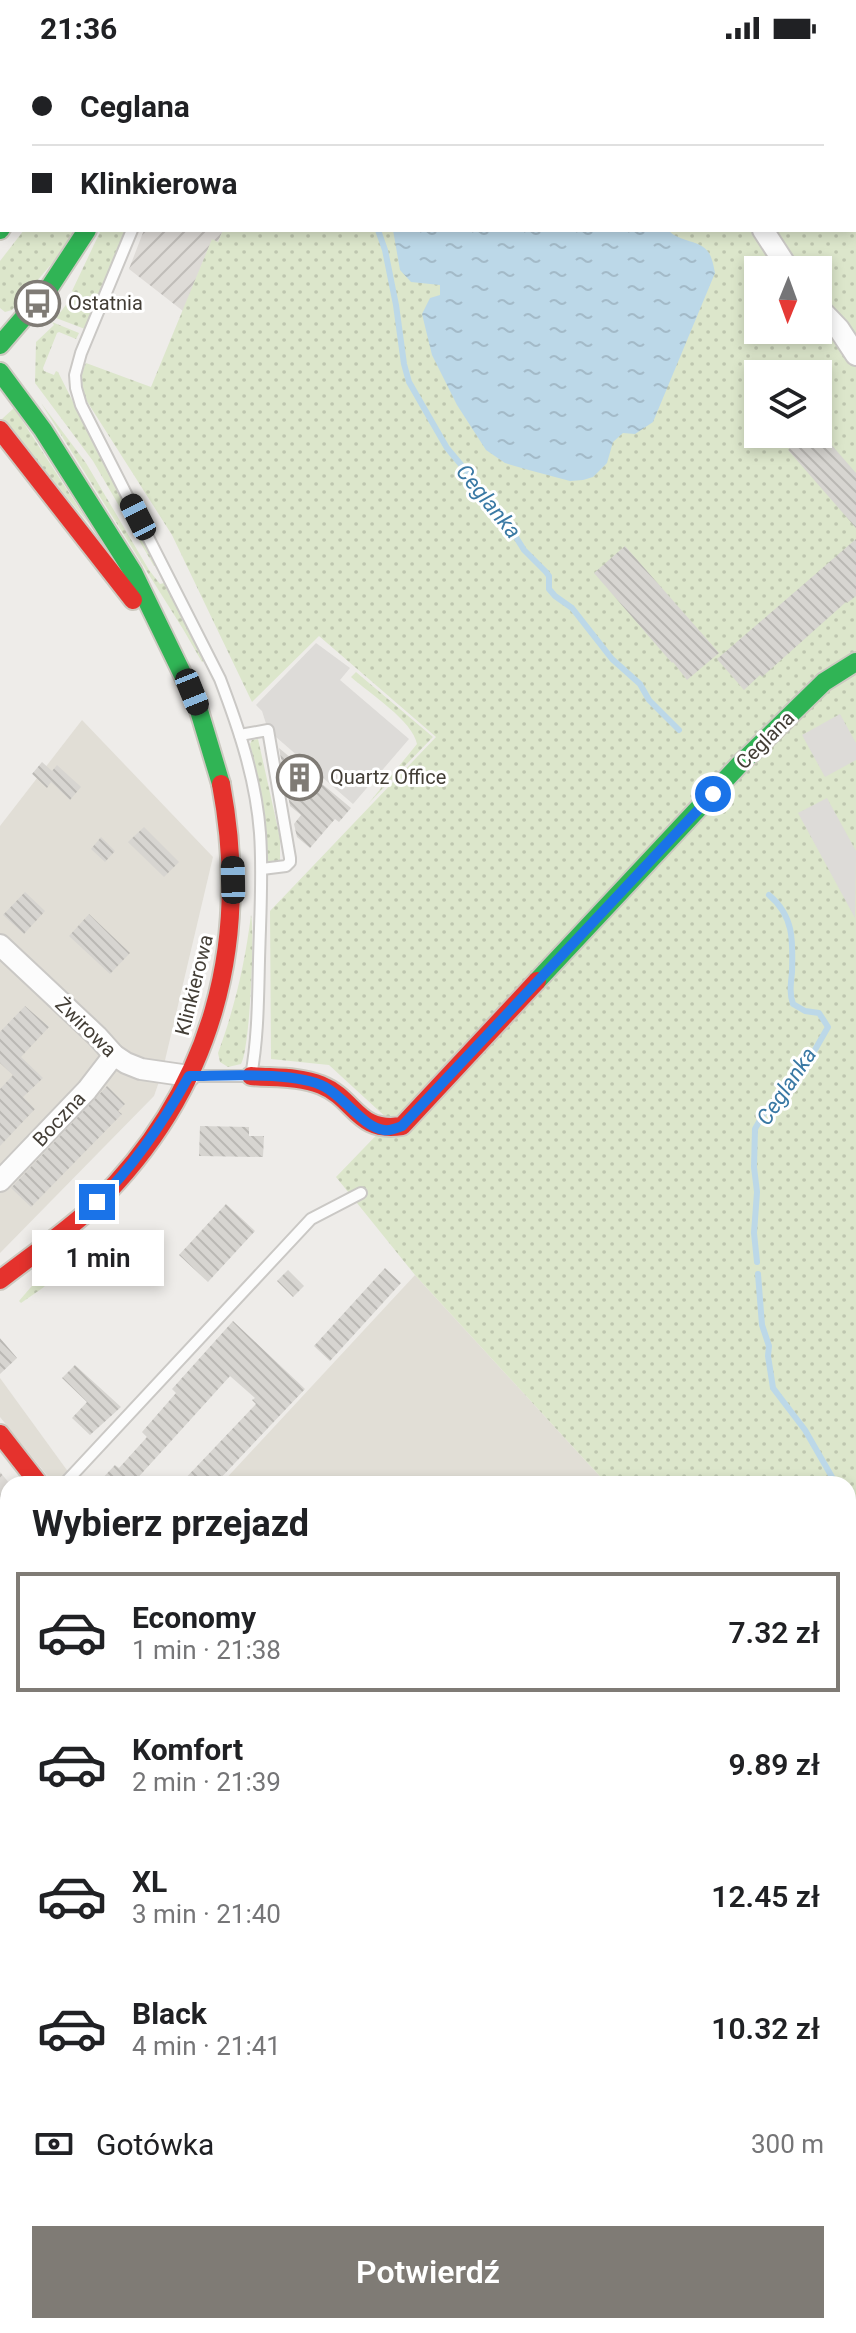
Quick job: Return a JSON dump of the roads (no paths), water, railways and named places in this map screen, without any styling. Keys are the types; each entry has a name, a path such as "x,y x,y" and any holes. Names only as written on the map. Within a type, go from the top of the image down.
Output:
{"street":[{"path":"0,345 49,288 86,232"},
{"path":"764,232 780,256"},
{"path":"832,322 856,355"},
{"name":"Klinkierowa","path":"0,372 29,409 120,551 192,692 225,795 233,909 226,964 213,1016 189,1076 155,1135 84,1215 0,1280"},
{"name":"Klinkierowa","path":"0,430 161,634"},
{"name":"Ceglana","path":"251,1076 322,1085 347,1102 369,1124 387,1131 402,1126 739,765 824,682 856,662"},
{"name":"Żwirowa","path":"0,945 114,1055 141,1069 189,1076"},
{"name":"Boczna","path":"0,1181 87,1090 114,1055"},
{"path":"0,1434 33,1476"}],"lane":[{"path":"131,232 81,353 75,375 76,388 81,405 226,694 240,735 255,798 262,869 257,1041 251,1076 189,1076"},
{"path":"240,735 268,730 290,858 286,866 262,869"},
{"path":"71,1476 311,1219 361,1193"}],"water":[{"path":"393,232 670,232 705,249 711,257 715,273 653,422 635,434 623,433 613,442 607,463 593,477 570,481 505,463 486,450 457,405 432,355 422,314 430,298 440,295 440,285 411,282 400,270"}],"waterway":[{"name":"Ceglanka","path":"379,232 385,250 409,382 447,448 499,510 524,550 549,576 549,589 572,608 612,659 640,684 649,700 679,730"},
{"name":"Ceglanka","path":"757,1262 754,1233 757,1192 755,1129 764,1113 812,1055 828,1027 819,1013 805,1011 793,1004 788,920 769,895"},
{"name":"Ceglanka","path":"758,1274 762,1325 769,1346 773,1388 805,1430 831,1476"}],"place":[{"name":"Ostatnia","path":"37,303"},
{"name":"Quartz Office","path":"299,777"}]}
